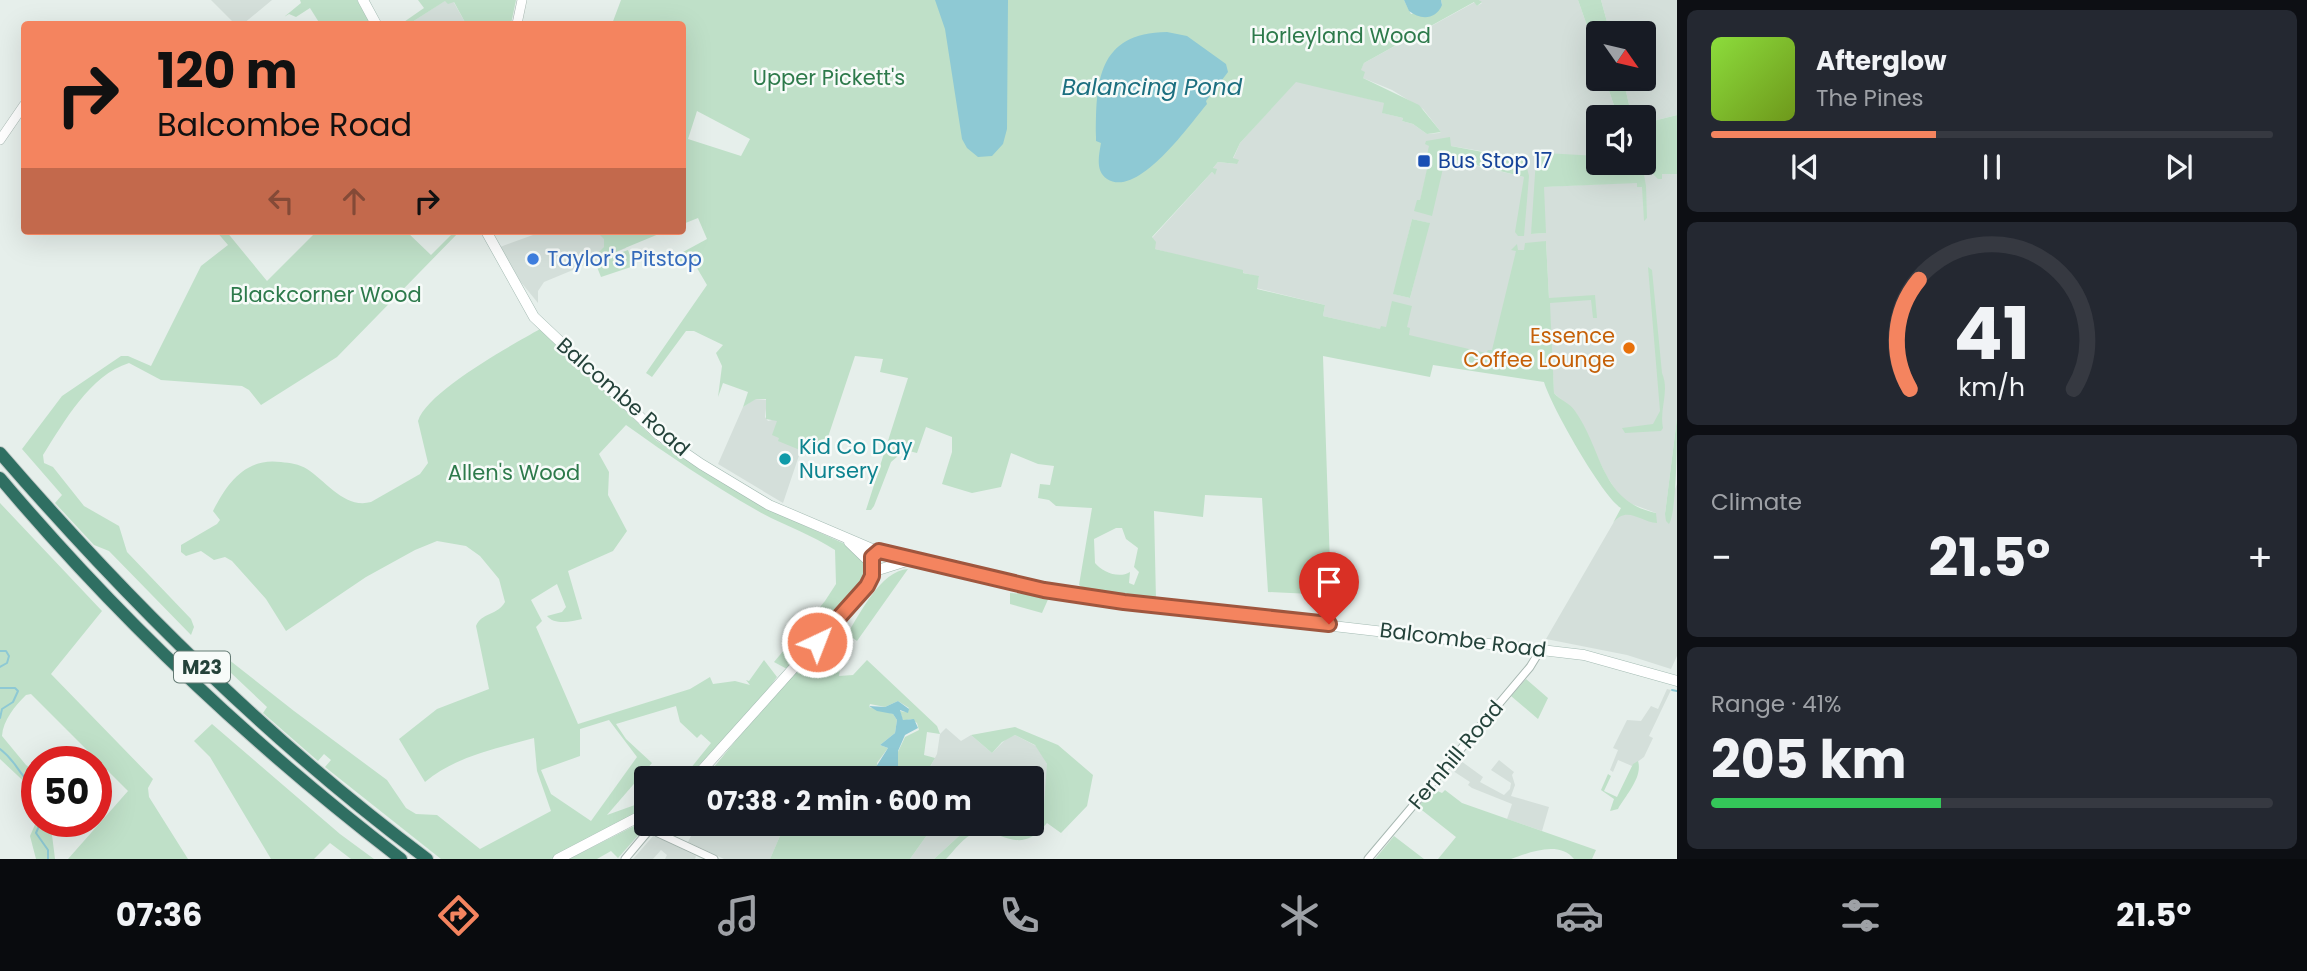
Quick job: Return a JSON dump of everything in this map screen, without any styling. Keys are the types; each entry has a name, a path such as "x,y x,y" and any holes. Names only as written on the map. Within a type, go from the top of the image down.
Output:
{"highway":[{"name":"M23","path":"0,453 109,575 186,652 312,767 427,859"},
{"name":"M23","path":"0,478 111,601 204,691 311,786 401,859"}],"main road":[{"path":"363,0 374,21"},
{"name":"Balcombe Road","path":"488,235 534,317 659,435 769,505 883,552 1034,588 1124,602 1584,654 1677,681"},
{"name":"Balcombe Road","path":"840,535 872,565"},
{"path":"706,766 857,598 888,568 891,560 883,552 873,555 871,579 857,598"},
{"path":"872,565 879,571 915,558"},
{"path":"558,859 634,826"}],"street":[{"path":"518,21 522,0"},
{"path":"0,140 21,109"},
{"name":"Fernhill Road","path":"1368,859 1530,667 1541,649"},
{"path":"625,859 638,836"},
{"path":"674,836 714,859"}],"shaded area":[{"path":"211,0 272,0 247,21 232,21"},
{"path":"446,0 453,1 464,21 414,21"},
{"path":"1479,0 1578,0 1586,23 1586,91 1609,91 1614,105 1586,105 1586,156 1548,154 1531,234 1545,233 1543,187 1642,182 1642,175 1656,175 1656,128 1677,133 1677,418 1665,514 1677,484 1677,656 1671,669 1627,655 1546,639 1622,508 1648,520 1656,513 1629,503 1619,495 1606,475 1576,413 1554,393 1546,241 1524,250 1491,355 1323,316 1325,305 1256,288 1259,277 1155,249 1152,238 1212,172 1215,175 1213,168 1218,162 1237,164 1233,159 1240,143 1296,81 1385,103 1383,113 1403,118 1402,121 1413,124 1427,134 1441,132 1423,109 1392,90 1363,78 1360,71 1364,63 1475,2 1477,6 1482,3","holes":["1451,146 1522,158 1524,177 1444,158 1420,200 1432,150","1412,219 1429,223 1410,298 1394,294"]},
{"path":"1601,0 1677,0 1677,115 1656,120 1656,105 1629,105 1626,91 1656,91 1656,21 1607,21"},
{"path":"533,235 620,235 626,248 544,282 538,291 538,303 520,281 500,247"},
{"path":"755,399 767,400 765,417 768,421 788,416 810,423 783,503 718,464 743,407"},
{"path":"1667,689 1671,690 1649,736 1653,738 1644,757 1632,766 1618,760 1613,772 1610,770 1618,750 1613,748 1627,720 1641,721 1651,706 1658,709"},
{"path":"946,728 961,741 971,735 992,753 1006,739 1015,735 1038,747 1048,766 1044,818 1044,766 931,766 937,754 940,734"},
{"path":"1499,760 1514,772 1512,775 1515,785 1511,796 1549,807 1542,831 1507,819 1512,804 1472,788 1468,785 1470,782 1450,769 1461,761 1483,777 1480,782 1504,795 1510,789 1511,783 1491,770"},
{"path":"653,836 696,856 695,859 665,859 667,855 661,850 653,859 633,859"},
{"path":"691,836 780,836 770,859 724,859 688,842"},
{"path":"926,836 959,836 934,859 910,859"}],"green space":[{"path":"300,0 357,0 369,21 318,21 310,8 296,17 289,14 284,17 301,3"},
{"path":"418,0 516,0 512,21 464,21 454,2 448,4 445,1 414,21 405,21 424,8"},
{"path":"621,0 1404,0 1411,14 1442,5 1441,0 1479,0 1482,2 1477,6 1474,2 1364,63 1361,70 1365,72 1363,78 1419,105 1441,132 1427,134 1413,124 1402,121 1403,118 1382,113 1384,103 1296,82 1240,143 1233,158 1239,160 1237,164 1218,162 1213,168 1217,169 1215,175 1212,172 1152,237 1156,242 1155,249 1243,270 1243,273 1259,276 1257,289 1325,305 1323,316 1380,329 1381,326 1386,327 1392,301 1412,306 1407,327 1410,328 1409,335 1486,353 1492,350 1516,251 1511,250 1517,244 1518,250 1524,250 1525,243 1546,241 1549,298 1595,295 1597,318 1593,318 1591,300 1550,303 1554,393 1575,411 1613,486 1638,507 1656,513 1657,523 1623,515 1613,523 1621,508 1602,487 1578,450 1544,382 1433,365 1430,377 1323,356 1331,595 1268,592 1262,498 1205,495 1203,517 1154,511 1156,600 1082,587 1079,585 1092,508 1056,506 1049,500 1038,498 1040,484 1050,485 1054,466 1038,464 1011,453 1001,487 972,493 942,484 952,452 952,437 926,427 917,453 905,450 891,462 874,506 871,510 866,510 908,378 880,372 883,359 855,356 828,437 814,444 803,443 800,450 778,441 779,438 772,435 777,421 766,419 766,399 756,399 743,407 748,392 723,383 718,397 722,366 716,353 723,345 694,331 686,331 652,377 646,373 707,285 697,268 672,258 707,239 698,218 686,223 686,21 613,21","holes":["697,111 750,139 741,156 688,139","1116,528 1122,528 1126,539 1138,548 1134,567 1139,572 1134,585 1129,583 1130,572 1111,574 1095,563 1094,539"]},
{"path":"1578,0 1601,0 1607,21 1586,23"},
{"path":"1609,91 1626,91 1629,105 1614,105"},
{"path":"1677,115 1677,174 1662,174 1662,179 1654,175 1656,120"},
{"path":"1450,137 1451,146 1525,160 1529,176 1524,236 1518,236 1515,232 1524,177 1451,159 1449,165 1444,164 1432,216 1414,211 1417,200 1420,200 1429,160 1426,159 1429,146 1425,144 1426,141"},
{"path":"1538,155 1586,155 1586,175 1644,175 1647,218 1644,221 1642,187 1637,187 1637,183 1544,187 1546,233 1531,234"},
{"path":"1412,219 1430,223 1410,298 1393,294"},
{"name":"Blackcorner Wood","path":"219,235 229,235 267,281 313,235 410,235 431,255 451,235 456,235 337,357 261,405 249,390 242,386 161,380 129,363 115,369 90,389 60,428 43,455 44,463 53,467 84,506 119,526 127,552 191,619 194,627 191,635 109,551 94,545 55,503 62,495 22,449 62,396 121,356 128,356 151,366 201,266 228,245"},
{"path":"600,235 656,235 601,258 598,253 604,247 604,239"},
{"path":"628,250 634,266 601,277 595,262"},
{"path":"1648,267 1652,270 1665,387 1663,428 1661,431 1625,433 1622,428 1653,424 1660,411"},
{"name":"Allen's Wood","path":"540,329 657,441 761,506 845,544 863,561 866,578 787,669 774,662 836,584 835,550 741,501 690,470 626,425 599,454 609,472 608,495 627,531 613,551 568,571 582,619 558,622 547,616 562,612 566,607 557,584 531,600 542,621 536,627 578,724 690,689 710,677 713,684 735,681 750,685 746,680 749,681 764,660 777,677 760,700 698,766 692,766 711,743 701,734 697,738 680,722 676,706 616,724 626,739 652,763 649,766 634,766 634,784 607,815 634,805 634,815 551,859 441,859 325,767 331,760 324,754 318,761 263,713 267,707 212,655 219,652 387,780 406,808 416,814 437,815 480,849 551,811 537,771 534,738 463,760 425,782 399,739 437,709 489,689 476,626 505,602 499,579 480,556 466,546 437,541 366,577 286,631 266,599 232,561 225,557 214,560 201,551 186,556 181,552 181,545 217,524 220,520 213,511 231,482 248,468 258,464 281,462 301,466 345,498 362,503 371,502 420,474 428,463 418,421 425,409 453,383","holes":["609,720 637,757 591,821 551,794 541,770 580,756 580,729"]},
{"path":"1677,418 1675,490 1669,524 1665,514"},
{"path":"0,503 102,611 51,674 153,779 148,788 149,797 188,859 68,859 87,837 112,837 112,809 128,791 112,775 112,746 83,746 31,694 26,695 10,714 2,736 21,759 21,779 0,759"},
{"path":"908,569 857,641 847,634 880,585 889,577"},
{"path":"1010,593 1050,595 1042,613 1010,604"},
{"path":"837,641 847,648 839,676 853,675 867,660 937,726 940,734 927,732 924,755 935,758 930,766 898,766 896,756 905,737 919,730 917,723 911,719 903,721 900,711 906,712 909,708 898,701 885,707 870,704 869,707 893,714 897,720 895,733 880,745 888,748 878,766 715,766 789,679 822,649"},
{"path":"1526,679 1548,698 1538,719 1511,696"},
{"path":"212,724 340,834 374,859 351,859 330,843 314,859 271,859 210,757 194,741"},
{"path":"1015,727 1058,745 1093,775 1087,806 1061,833 1047,823 1044,826 1047,764 1035,745 1015,735 1002,742 992,753 971,735"},
{"path":"1638,761 1638,773 1633,786 1618,809 1610,811 1614,799 1601,790 1608,774 1611,776 1604,791 1617,797 1633,764"},
{"path":"1433,789 1442,793 1445,790 1462,803 1596,850 1592,859 1574,859 1568,853 1552,849 1534,851 1511,859 1438,859 1456,837 1418,807"},
{"path":"634,826 634,836 638,836 618,858 611,851 597,859 569,859"},
{"path":"780,836 926,836 910,859 770,859"},
{"path":"959,836 969,836 946,859 934,859"},
{"path":"1000,836 1032,836 1027,839"},
{"path":"1394,836 1424,859 1375,859"},
{"path":"30,837 52,837 55,859 36,859"}],"water":[{"name":"Balancing Pond","path":"935,0 1008,0 1007,129 1003,144 992,156 978,157 967,148 962,139 945,29"},
{"path":"1404,0 1441,0 1442,5 1436,14 1423,17 1409,11"},
{"name":"Balancing Pond","path":"1167,32 1187,36 1226,64 1228,72 1189,127 1148,169 1133,179 1120,182 1107,179 1099,167 1101,143 1096,141 1097,100 1104,66 1113,52 1126,42 1143,35"},
{"path":"898,701 909,709 908,713 900,710 903,720 914,719 918,728 905,735 898,751 898,766 877,766 888,748 880,745 895,733 897,720 893,714 877,711 869,706 885,707"}],"waterway":[{"path":"0,651 6,651 9,656 7,663 0,667"},
{"path":"0,688 15,688 18,691 13,702 2,709 0,718"},
{"path":"1672,690 1677,691"},
{"path":"0,749 21,773"},
{"path":"39,837 48,850 48,859"}],"place":[{"name":"Bus Stop 17","path":"1424,161"},
{"name":"Taylor's Pitstop","path":"533,259"},
{"name":"Essence Coffee Lounge","path":"1629,348"},
{"name":"Kid Co Day Nursery","path":"785,459"}],"route":[{"path":"817,642 867,586 872,576 872,557 879,551 1044,590 1124,602 1329,624"}],"park label":[{"name":"Horleyland Wood","path":"1341,36"},
{"name":"Upper Pickett's","path":"829,78"}]}
